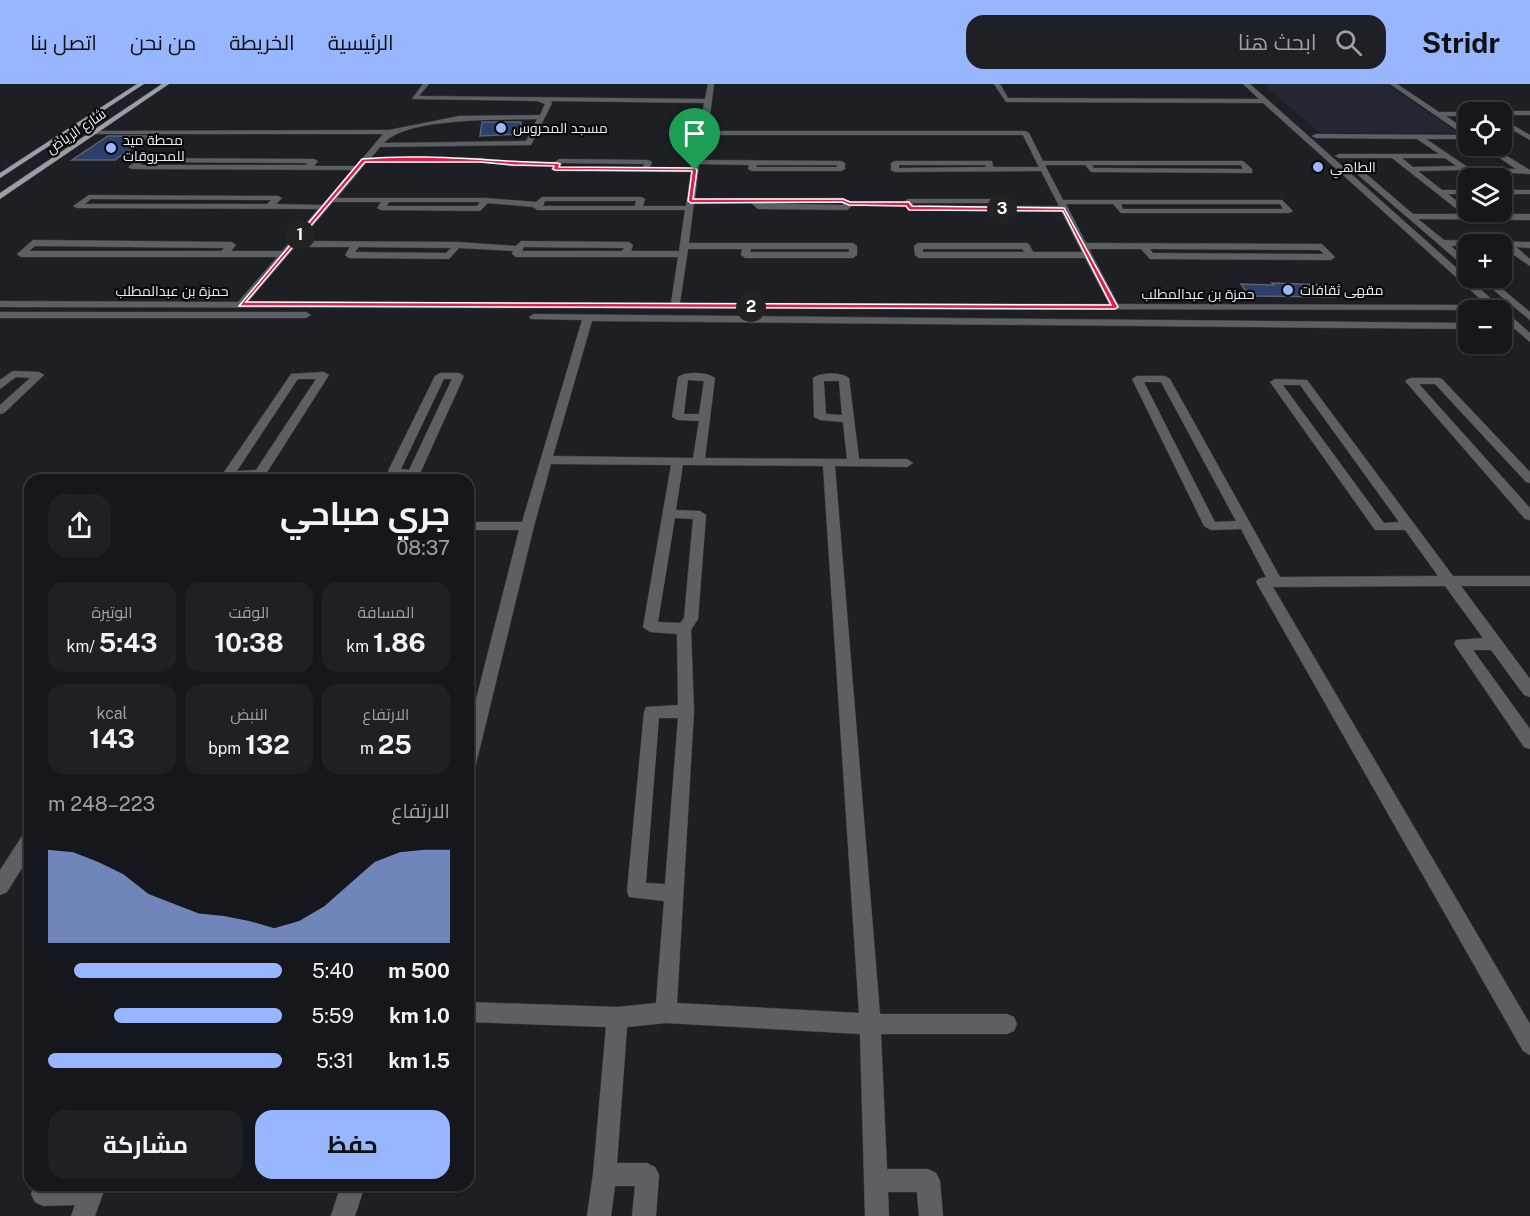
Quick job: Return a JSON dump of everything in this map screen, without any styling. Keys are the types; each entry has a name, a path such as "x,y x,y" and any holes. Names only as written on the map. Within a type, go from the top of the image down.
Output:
{"main road":[{"name":"شارع الرياض","path":"0,176 141,84"},
{"name":"شارع الرياض","path":"0,197 165,84"}],"street":[{"path":"426,84 414,99 708,101"},
{"path":"675,307 695,166 704,134 711,84"},
{"path":"997,84 1006,100 1266,101"},
{"path":"1246,84 1487,300"},
{"path":"1255,84 1458,256"},
{"path":"1393,84 1458,129"},
{"path":"537,99 549,103 562,99"},
{"path":"378,145 528,143 549,103"},
{"path":"1512,113 1530,113"},
{"path":"1438,114 1458,114"},
{"path":"95,132 389,132 459,118 542,117"},
{"path":"1512,127 1530,138"},
{"path":"1518,131 1530,131"},
{"path":"241,304 389,132"},
{"path":"704,134 1025,133 1115,307"},
{"path":"1316,136 1458,136"},
{"path":"1419,137 1462,168"},
{"path":"1393,155 1458,207"},
{"path":"1339,156 1445,156"},
{"path":"1502,156 1528,173"},
{"path":"307,168 314,161 142,160 132,167 307,168 358,168"},
{"path":"364,160 413,160 417,166 427,167 557,164 555,169 646,169 753,163 841,163 841,169 752,169 753,163"},
{"path":"990,170 989,163 895,163 895,170 990,170 1087,163 1243,163 1250,171 1091,170 1087,163"},
{"path":"1409,169 1458,168"},
{"path":"1512,172 1528,173"},
{"path":"1438,192 1458,192"},
{"path":"1512,192 1530,192"},
{"path":"269,207 278,198 89,197 77,207 269,207 324,207"},
{"path":"330,200 485,200 539,205 537,208 638,208 754,201 843,201 849,204 909,204 909,208 1006,209 1115,202 1282,202 1289,211 1121,211 1115,202"},
{"path":"1413,216 1458,217"},
{"path":"1512,217 1530,217"},
{"path":"223,254 232,245 33,243 21,254 223,254 284,254"},
{"path":"1443,243 1458,243"},
{"path":"292,244 457,245 519,249 516,254 626,254 747,246 853,246 853,255 745,255 747,246"},
{"path":"1512,244 1530,245"},
{"path":"1029,255 1026,246 918,246 919,255 1029,255 1088,255"},
{"path":"1083,246 1143,246 1322,247 1331,257 1150,256 1143,246"},
{"path":"1512,249 1530,263"},
{"path":"1496,288 1530,317"},
{"name":"حمزة بن عبدالمطلب","path":"0,304 1115,307 1458,311"},
{"path":"385,315 398,306"},
{"path":"433,315 445,306"},
{"name":"حمزة بن عبدالمطلب","path":"0,315 516,317"},
{"name":"حمزة بن عبدالمطلب","path":"528,317 1458,326"},
{"path":"474,740 527,526 588,318"},
{"path":"1512,322 1530,339"},
{"path":"0,386 13,374 39,375 0,411"},
{"path":"229,474 295,376 324,375 260,474"},
{"path":"403,474 394,471 440,376 459,376 414,474"},
{"path":"1245,525 1212,526 1137,379 1164,379 1245,525 1276,582"},
{"path":"1530,479 1438,381 1410,381 1530,516"},
{"path":"1410,526 1380,527 1275,382 1303,382 1410,526 1530,691"},
{"path":"699,461 705,417"},
{"path":"848,418 853,462"},
{"path":"546,460 907,463"},
{"path":"678,461 651,627 684,629"},
{"path":"829,461 870,1024 878,1216"},
{"path":"666,1013 686,711 684,629 692,619 700,515 669,514"},
{"path":"474,526 527,526"},
{"path":"1530,581 1263,582 1530,1044"},
{"path":"1496,644 1461,644 1530,742"},
{"path":"673,893 636,891 652,712 686,711"},
{"path":"0,886 24,848"},
{"path":"474,1012 617,1017 666,1013 870,1024 1006,1024"},
{"path":"599,1216 605,1174 617,1017"},
{"path":"605,1174 647,1175 644,1216"},
{"path":"876,1180 928,1181 931,1216"},
{"path":"45,1191 43,1194 73,1191"},
{"path":"82,1216 92,1191"},
{"path":"343,1216 351,1191"}],"shaded area":[{"path":"1263,84 1386,84 1458,132 1458,133 1320,133"}],"building":[{"name":"مسجد المحروس","path":"482,122 521,122 521,134 480,136"},
{"name":"محطة ميد للمحروقات","path":"108,136 149,136 115,160 72,160"},
{"name":"مقهى ثقافات","path":"1272,283 1327,285 1336,297 1249,296 1241,284 1274,285"}],"place":[{"name":"مسجد المحروس","path":"501,128"},
{"name":"محطة ميد للمحروقات","path":"111,148"},
{"name":"الطاهي","path":"1318,167"},
{"name":"مقهى ثقافات","path":"1288,290"}],"route":[{"path":"364,160 480,160 505,161 513,164 557,164 555,169 695,170 691,201 843,201 849,204 909,204 909,208 1064,209 1115,307 241,304 364,160"}]}
